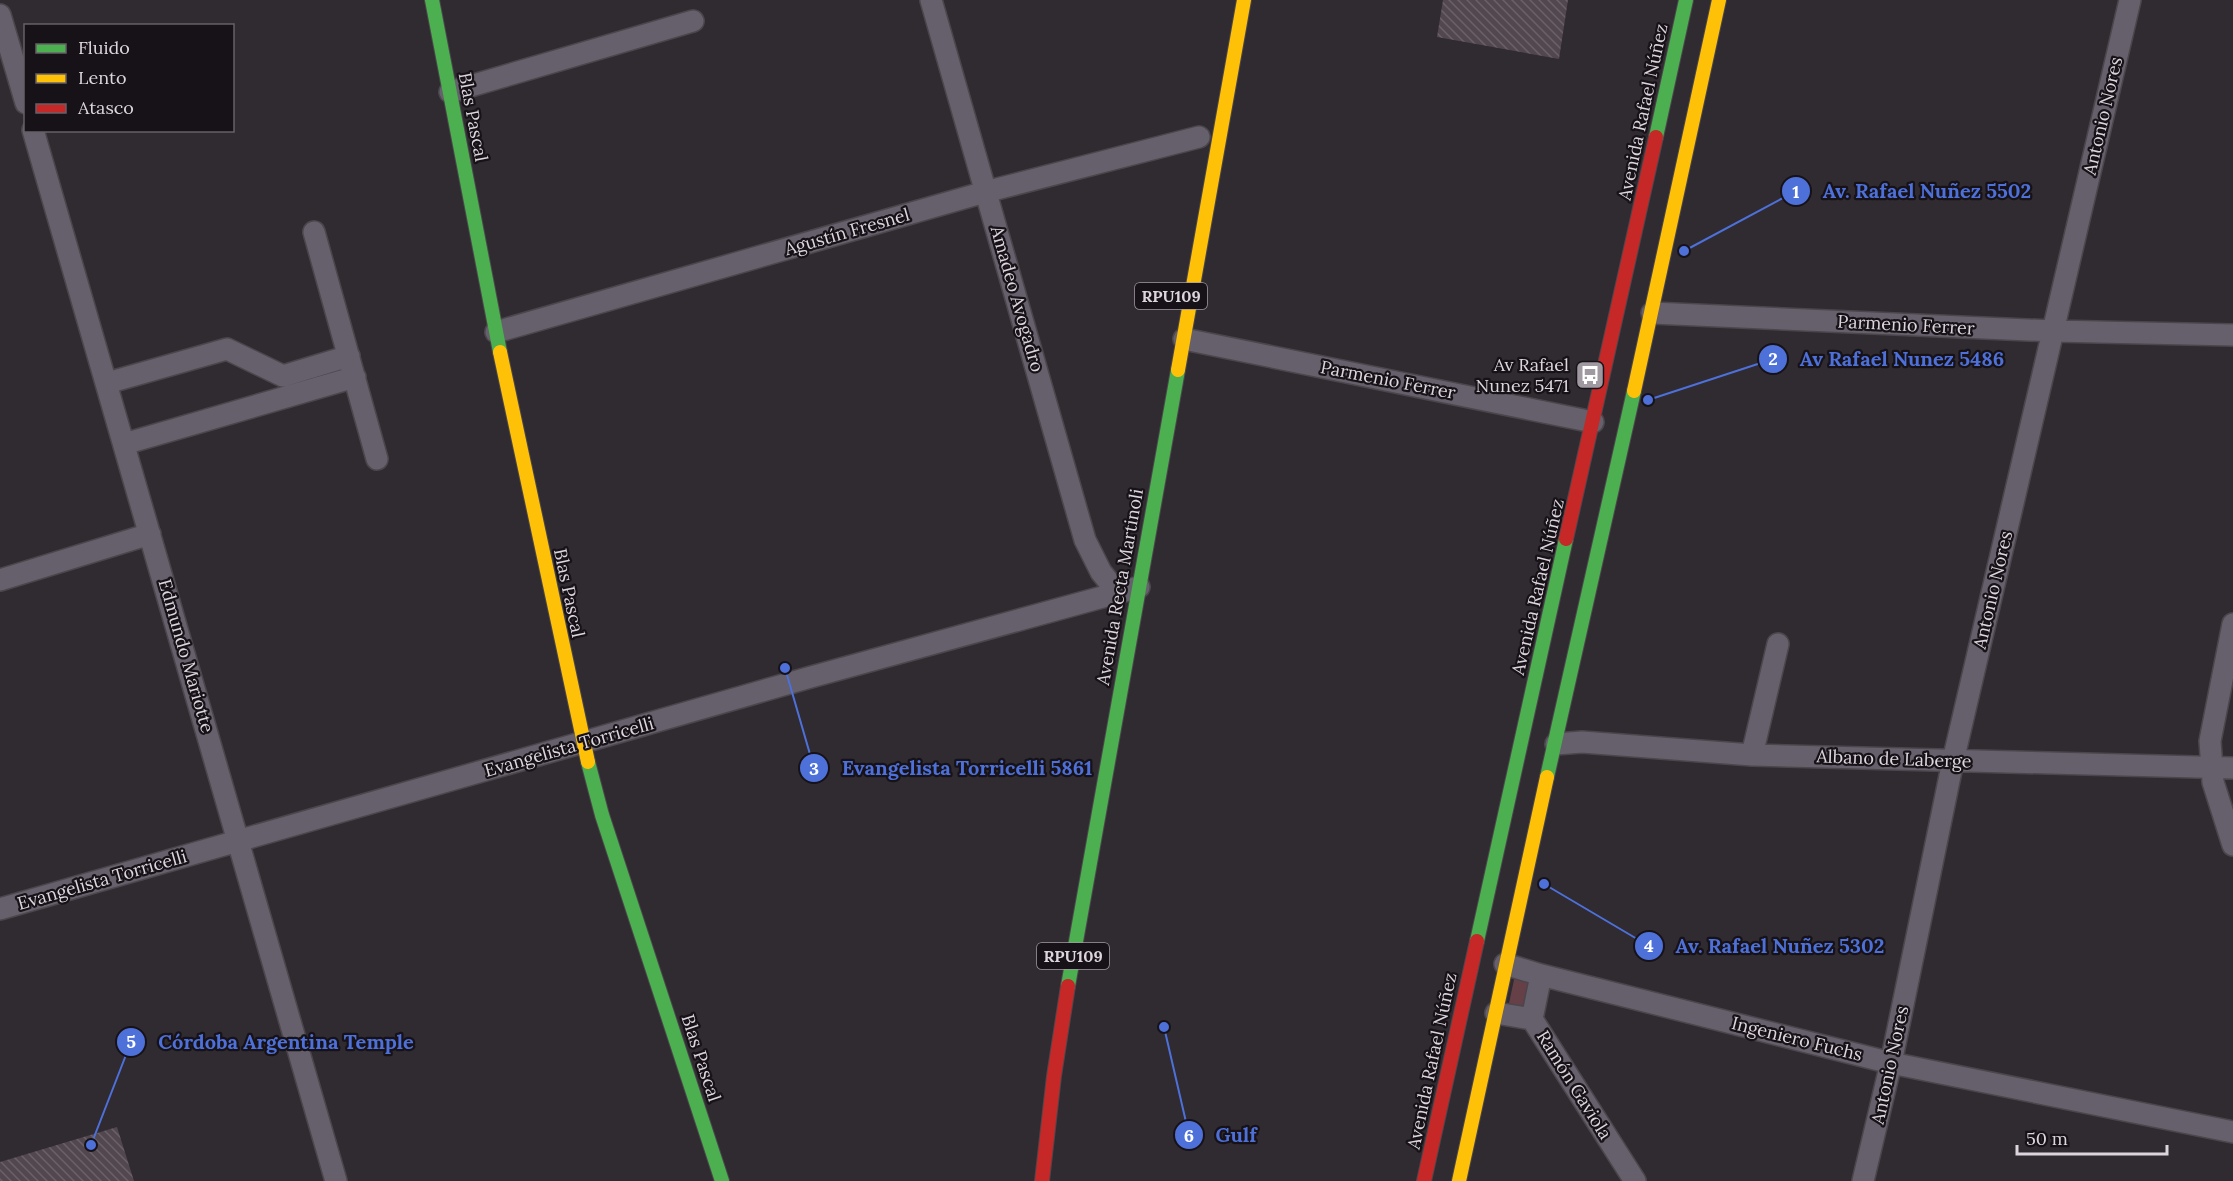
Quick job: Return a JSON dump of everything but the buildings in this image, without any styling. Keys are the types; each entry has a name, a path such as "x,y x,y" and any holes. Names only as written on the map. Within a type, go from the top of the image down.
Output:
{"main road":[{"name":"Blas Pascal","path":"432,0 496,332 583,743 602,815 722,1181"},
{"name":"Avenida Recta Martinoli","path":"1042,1181 1054,1076 1071,968 1244,0"},
{"name":"Avenida Rafael Núñez","path":"1424,1181 1686,0"},
{"path":"1460,1181 1496,1012 1500,958 1556,744 1719,0"},
{"path":"1113,732 1108,707 1127,605 1124,596 1117,592"},
{"path":"1513,780 1521,813"},
{"path":"1456,1037 1464,1026 1477,1017 1496,1012"}],"street":[{"name":"Amadeo Avogadro","path":"931,0 1085,540 1101,572 1117,592"},
{"name":"Antonio Nores","path":"1863,1181 1891,1063 1953,761 2130,0"},
{"path":"0,15 24,96"},
{"path":"450,92 693,21"},
{"name":"Edmundo Mariotte","path":"34,132 336,1181"},
{"name":"Agustín Fresnel","path":"496,332 985,192 1200,135"},
{"path":"314,232 377,459"},
{"name":"Parmenio Ferrer","path":"1652,314 2052,331 2233,334"},
{"name":"Parmenio Ferrer","path":"1184,339 1593,422"},
{"path":"107,383 227,349 286,386 355,377"},
{"path":"124,444 286,386 349,356"},
{"path":"0,580 150,534"},
{"name":"Evangelista Torricelli","path":"0,909 1138,586"},
{"path":"2233,624 2210,741 2213,782 2233,845"},
{"path":"1752,755 1778,644"},
{"name":"Albano de Laberge","path":"1556,744 1582,742 1752,755 2233,768"},
{"name":"Ingeniero Fuchs","path":"1500,958 1541,975 1891,1063 2233,1132"},
{"path":"1532,1019 1541,975"},
{"name":"Ramón Gaviola","path":"1496,1012 1532,1019 1635,1181"}],"shaded area":[{"path":"1515,975 1537,980 1532,1013 1508,1008"}],"traffic: fast":[{"path":"432,0 500,352"},
{"path":"1656,137 1686,0"},
{"path":"1068,986 1178,370"},
{"path":"1547,777 1634,391"},
{"path":"1477,941 1566,539"},
{"path":"588,762 602,815 722,1181"}],"traffic: slow":[{"path":"1178,370 1244,0"},
{"path":"1634,391 1719,0"},
{"path":"500,352 588,762"},
{"path":"1459,1181 1547,777"}],"traffic: jam":[{"path":"1566,539 1656,137"},
{"path":"1424,1181 1477,941"},
{"path":"1042,1181 1054,1076 1068,986"}],"place":[{"name":"Av. Rafael Nuñez 5502","path":"1684,251"},
{"name":"Av Rafael Nunez 5471","path":"1590,375"},
{"name":"Av Rafael Nunez 5486","path":"1648,400"},
{"name":"Evangelista Torricelli 5861","path":"785,668"},
{"name":"Av. Rafael Nuñez 5302","path":"1544,884"},
{"name":"Gulf","path":"1164,1027"},
{"name":"Córdoba Argentina Temple","path":"91,1145"}]}
